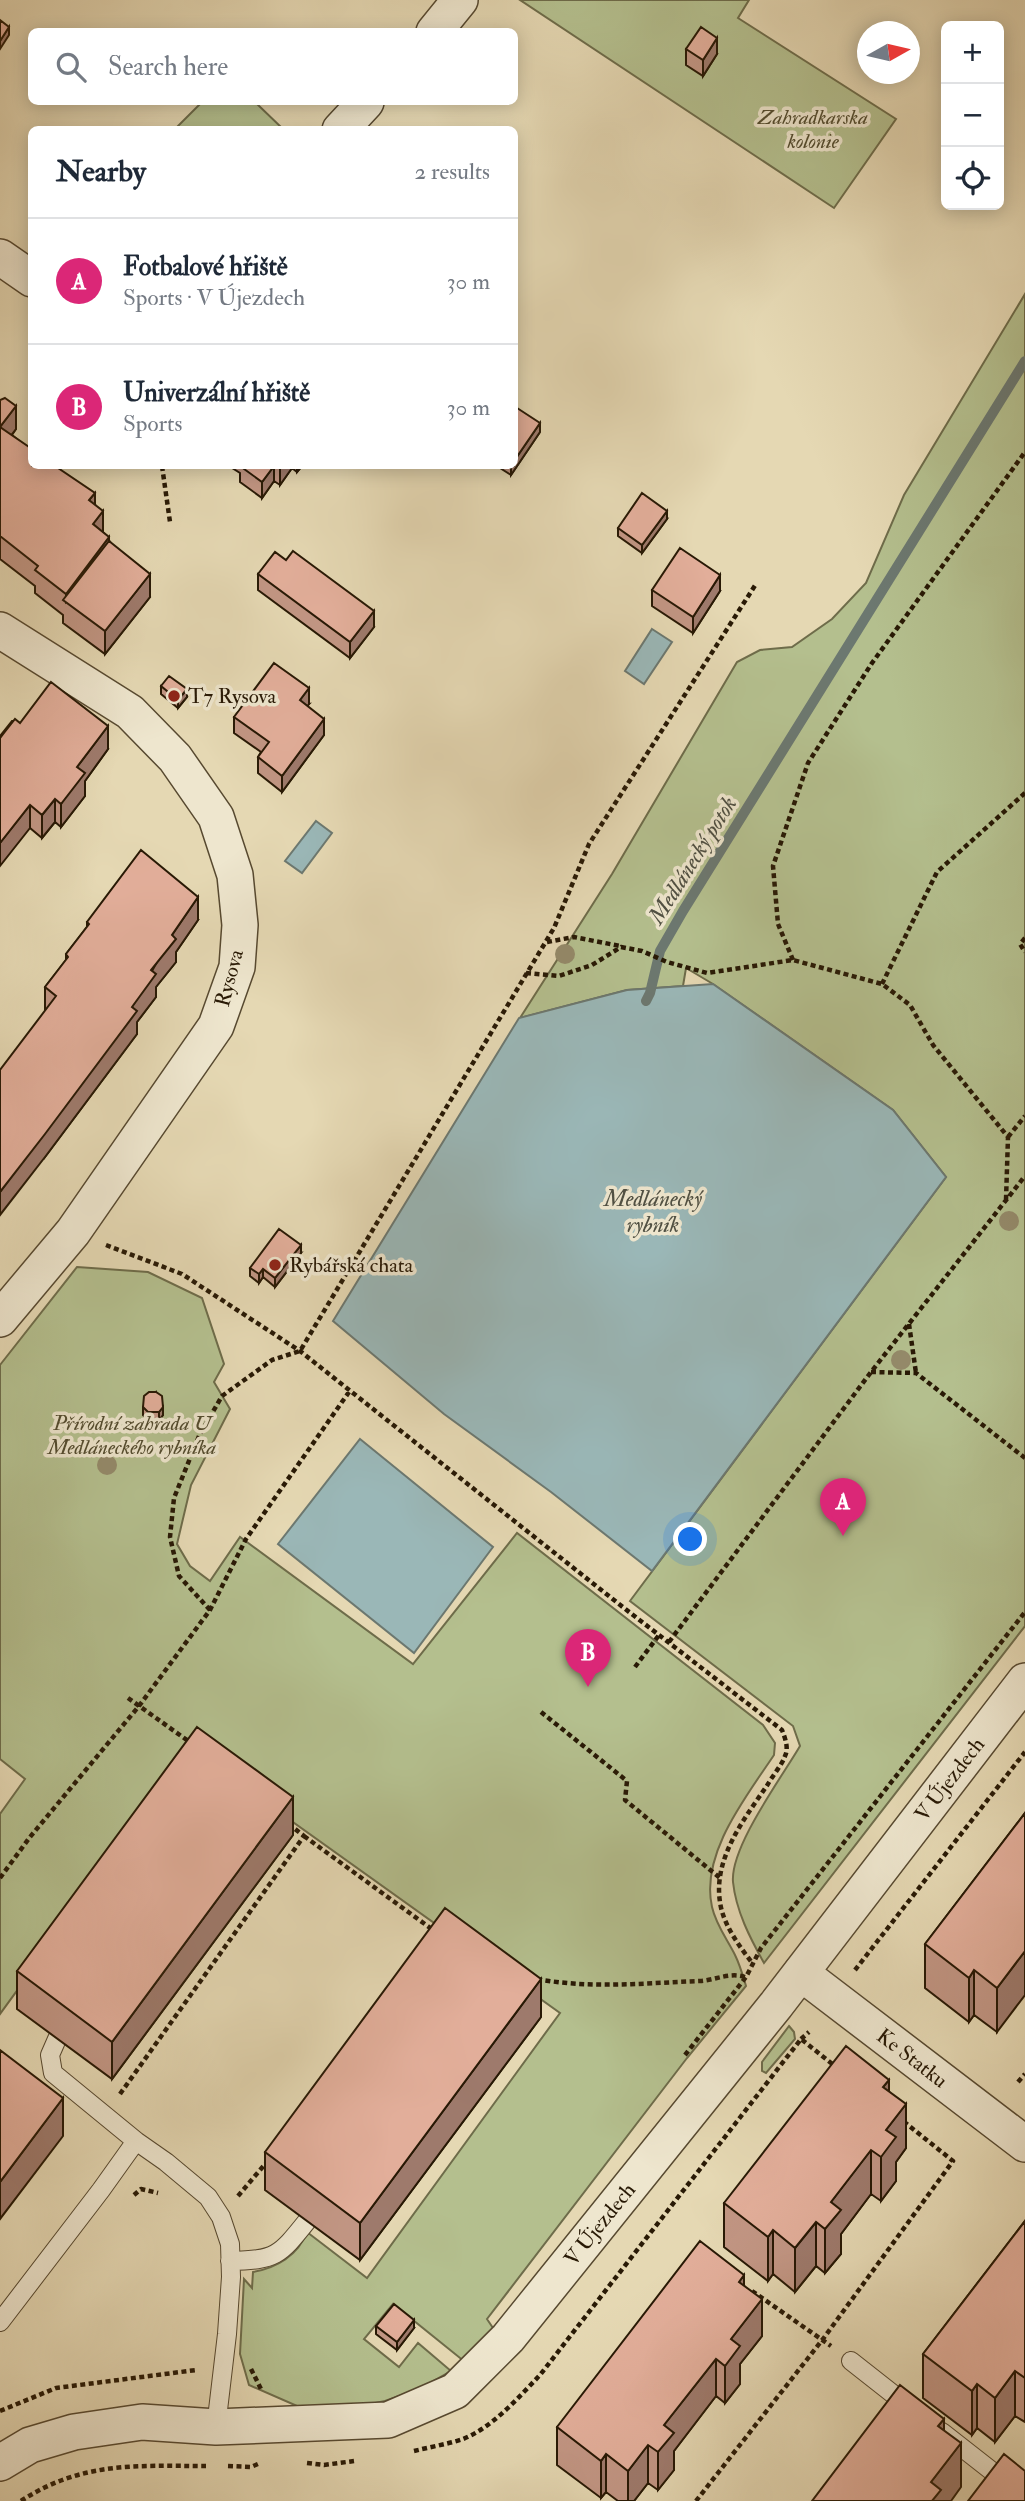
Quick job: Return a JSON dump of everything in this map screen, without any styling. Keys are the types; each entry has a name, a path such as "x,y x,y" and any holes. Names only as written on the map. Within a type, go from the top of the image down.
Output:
{"street":[{"path":"437,28 460,0"},
{"path":"344,126 363,105"},
{"path":"0,257 28,276"},
{"name":"Rysova","path":"0,1319 73,1232 216,1026 237,967 240,925 235,875 216,817 176,758 130,712 3,637"},
{"name":"V Újezdech","path":"0,2463 30,2445 74,2432 142,2422 216,2427 388,2420 455,2391 508,2338 794,1982 1025,1681"},
{"name":"Ke Statku","path":"794,1982 1025,2144"}],"lane":[{"path":"57,2039 50,2055 53,2073 208,2197 221,2217 230,2244 230,2261 228,2334 216,2427"},
{"path":"0,2322 136,2141"},
{"path":"230,2261 274,2257 288,2245 307,2221"},
{"path":"851,2361 993,2472"}],"path":[{"path":"793,960 778,924 773,866 808,764 872,663 1025,452"},
{"path":"162,469 170,522"},
{"path":"210,1611 179,1576 170,1537 174,1497 199,1436 222,1395 272,1360 300,1351 554,928 589,844 756,584"},
{"path":"882,984 937,872 1025,793"},
{"path":"1019,799 1025,804"},
{"path":"546,942 574,937 642,951 667,962 707,972 793,960 882,984 910,1005 933,1045 1008,1137"},
{"path":"1025,938 1020,944 1025,952"},
{"path":"526,973 559,976 592,965 621,947"},
{"path":"1006,1200 1008,1137 1025,1116"},
{"path":"669,1642 871,1372 1025,1176"},
{"path":"97,1242 182,1274 300,1351 782,1730 786,1740 786,1755 739,1828 725,1855 720,1878 719,1903 732,1933 753,1964 794,1982"},
{"path":"909,1324 916,1373"},
{"path":"871,1372 916,1373 1025,1458"},
{"path":"0,1878 30,1837 139,1706 210,1611 246,1539 349,1392"},
{"path":"677,2064 746,1977 761,1948 1025,1612"},
{"path":"635,1667 659,1635"},
{"path":"128,1698 200,1749"},
{"path":"541,1712 627,1780 625,1800 720,1878"},
{"path":"283,1819 438,1934"},
{"path":"128,2082 304,1836"},
{"path":"525,1974 564,1984 592,1985 714,1980 734,1974 746,1977"},
{"path":"403,2454 465,2438 493,2420 523,2393 540,2375 809,2032"},
{"path":"801,2039 845,2074"},
{"path":"1018,2082 1025,2074"},
{"path":"696,2501 823,2339 953,2161 899,2118"},
{"path":"242,2193 274,2153"},
{"path":"108,2180 131,2197 141,2189 169,2195"},
{"path":"237,2199 241,2207"},
{"path":"744,2286 851,2361"},
{"path":"249,2364 259,2388 268,2392"},
{"path":"0,2411 56,2388 202,2369"},
{"path":"299,2462 324,2465 364,2459"},
{"path":"22,2501 42,2488 66,2478 110,2467 251,2466 263,2462"}],"green space":[{"name":"Zahradkarska kolonie","path":"520,0 749,0 738,18 896,119 834,208"},
{"path":"199,105 258,105 280,126 178,126"},
{"path":"1025,294 1025,1626 764,1963 740,1914 733,1882 734,1867 748,1832 800,1746 793,1726 630,1601 946,1177 893,1110 686,968 683,986 627,990 520,1018 612,874 737,662 760,650 792,647 832,619 866,583 904,495"},
{"name":"Přírodní zahrada U Medláneckého rybníka","path":"77,1267 148,1272 202,1298 224,1364 214,1382 230,1409 191,1485 177,1544 190,1566 210,1581 240,1537 413,1664 517,1533 763,1725 775,1743 774,1755 728,1827 713,1867 710,1887 714,1914 737,1959 746,1986 687,2058 487,2319 493,2333 465,2362 393,2304 364,2339 399,2367 418,2343 451,2371 419,2389 385,2401 346,2409 297,2406 249,2385 240,2354 244,2279 252,2288 253,2272 285,2260 298,2248 307,2232 367,2278 560,2013 192,1750 0,2014 0,1814 25,1779 0,1759 0,1365"},
{"path":"789,2026 795,2039 766,2073 762,2071 762,2062"}],"water":[{"path":"652,629 672,642 644,684 625,671"},
{"path":"316,821 332,833 302,873 285,861"},
{"name":"Medlánecký rybník","path":"713,984 893,1110 946,1177 652,1571 551,1492 444,1414 333,1321 519,1018 627,990"},
{"path":"360,1439 493,1547 414,1653 278,1544"}],"building":[{"path":"0,20 9,27 0,41"},
{"path":"701,27 717,38 703,60 686,49"},
{"path":"5,398 16,406 0,427 0,400"},
{"path":"518,409 540,423 518,455"},
{"path":"0,427 28,446 28,469 59,469 95,493 89,500 103,511 93,524 109,537 66,594 35,570 38,566 0,536"},
{"path":"244,469 272,469 262,482"},
{"path":"642,493 667,511 642,545 618,528"},
{"path":"109,541 150,574 105,631 63,600"},
{"path":"680,548 720,575 693,617 652,590"},
{"path":"293,551 374,611 350,642 258,574 275,552 286,560"},
{"path":"274,663 309,688 300,700 324,719 282,776 258,757 269,742 234,717"},
{"path":"169,676 187,689 178,700 161,686"},
{"path":"51,682 108,726 77,767 85,773 61,804 55,799 42,815 30,805 0,843 0,738 15,719 20,723"},
{"path":"141,850 198,897 172,935 176,939 151,970 156,974 132,1007 137,1011 0,1192 0,1070 56,996 45,987 68,957 66,954 89,924 87,922"},
{"name":"Rybářská chata","path":"279,1229 301,1245 275,1278 263,1269 259,1274 250,1268"},
{"path":"149,1392 162,1396 163,1407 159,1412 148,1412 143,1407 144,1396"},
{"path":"197,1727 293,1797 112,2042 17,1971"},
{"path":"1025,1813 1025,1951 997,1988 974,1970 969,1978 925,1944"},
{"path":"445,1908 541,1979 360,2223 265,2152"},
{"path":"846,2046 889,2080 883,2087 906,2104 886,2130 896,2137 881,2157 871,2150 831,2202 841,2210 825,2229 816,2222 795,2248 773,2230 768,2237 724,2203"},
{"path":"0,2050 63,2098 0,2182"},
{"path":"1025,2221 1025,2378 1015,2371 995,2398 977,2384 972,2391 923,2354"},
{"path":"700,2241 744,2275 739,2282 762,2299 731,2339 740,2346 725,2366 716,2359 664,2425 674,2433 658,2452 648,2445 628,2471 606,2454 601,2461 557,2427"},
{"path":"394,2304 414,2320 397,2342 376,2326"},
{"path":"900,2385 944,2419 938,2426 961,2443 931,2482 941,2490 932,2501 812,2501"},
{"path":"1004,2454 1025,2471 1025,2501 968,2501"}],"waterway":[{"name":"Medlánecký potok","path":"646,1001 660,951 683,911 1025,361"}],"place":[{"name":"T7 Rysova","path":"174,696"},
{"name":"Rybářská chata","path":"275,1265"},
{"name":"Fotbalové hřiště","path":"843,1536"},
{"name":"Univerzální hřiště","path":"588,1687"}]}
